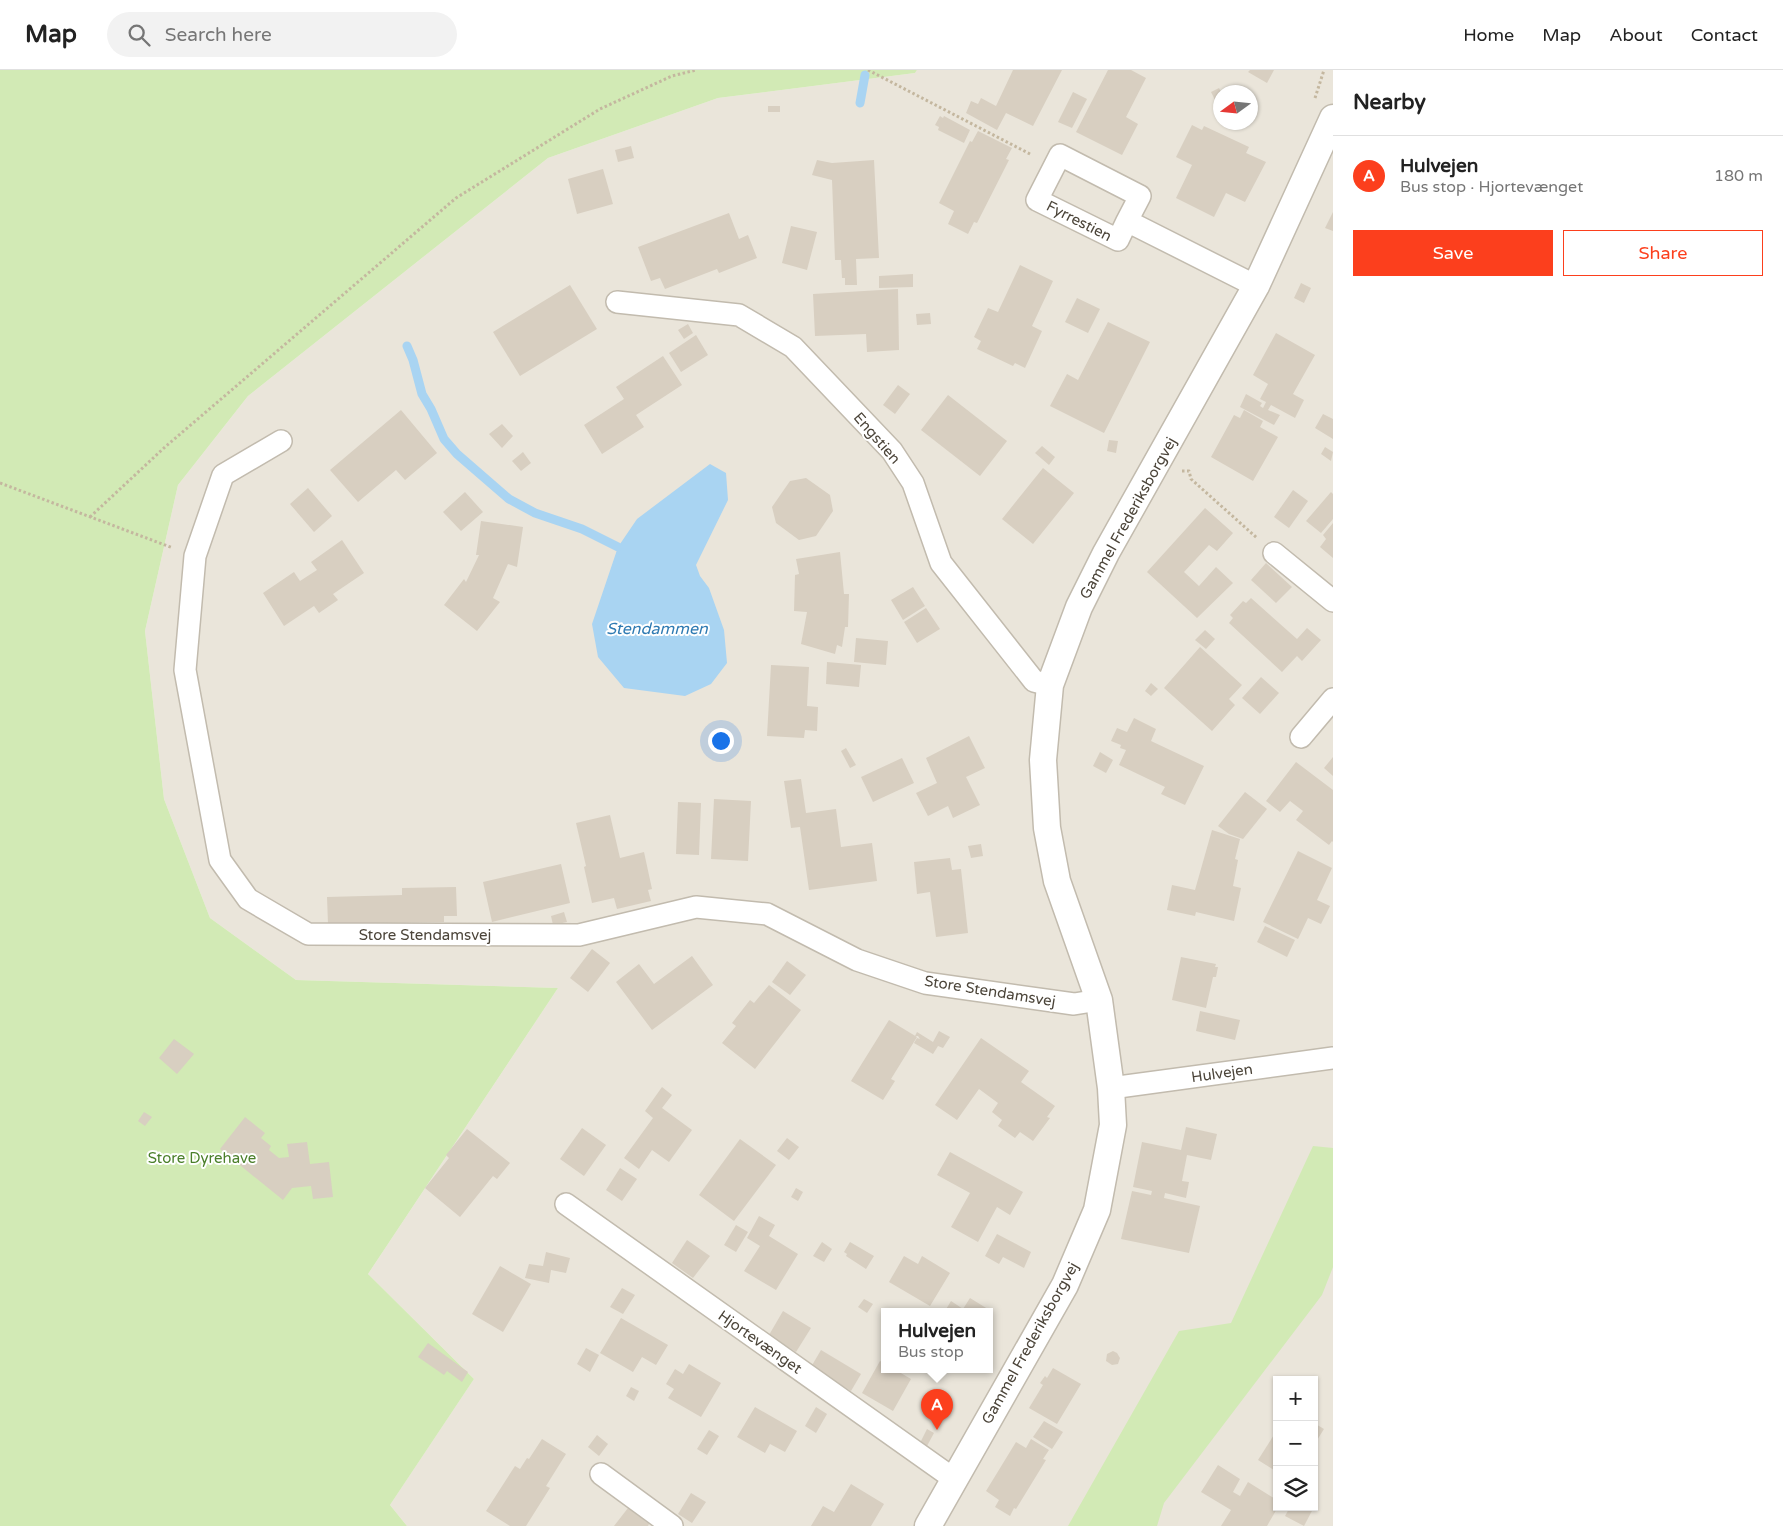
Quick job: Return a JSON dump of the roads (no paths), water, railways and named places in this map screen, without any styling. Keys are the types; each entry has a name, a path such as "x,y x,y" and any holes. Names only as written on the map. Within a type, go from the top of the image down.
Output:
{"street":[{"name":"Gammel Frederiksborgvej","path":"928,1526 1064,1286 1097,1210 1113,1125 1111,1088 1099,1000 1057,881 1047,828 1042,760 1050,685 1079,607 1106,552 1163,454 1256,286 1333,118"},
{"name":"Fyrrestien","path":"1060,155 1140,196 1127,221 1118,240 1037,200 1060,155"},
{"name":"Fyrrestien","path":"1127,221 1256,286"},
{"name":"Engstien","path":"617,302 738,315 793,347 892,451 913,482 941,563 1034,680 1050,685"},
{"name":"Store Stendamsvej","path":"281,441 223,474 195,556 185,670 220,860 248,899 308,934 579,935 696,907 767,914 857,960 925,983 1074,1004 1099,1000"},
{"path":"1274,553 1333,602"},
{"path":"1300,737 1333,699"},
{"name":"Hulvejen","path":"1111,1088 1333,1058"},
{"name":"Hjortevænget","path":"566,1204 954,1479"},
{"path":"601,1474 672,1526"}],"water":[{"name":"Stendammen","path":"710,464 726,473 728,500 696,565 700,576 709,588 724,630 727,663 711,684 685,696 624,688 598,657 592,624 618,547 637,519"}],"waterway":[{"path":"860,103 865,75"},
{"path":"407,346 413,360 422,394 444,439 457,454 509,499 535,513 582,529 618,547"}],"place":[{"name":"Hulvejen","path":"937,1430"}],"park label":[{"name":"Store Dyrehave","path":"202,1158"}]}
